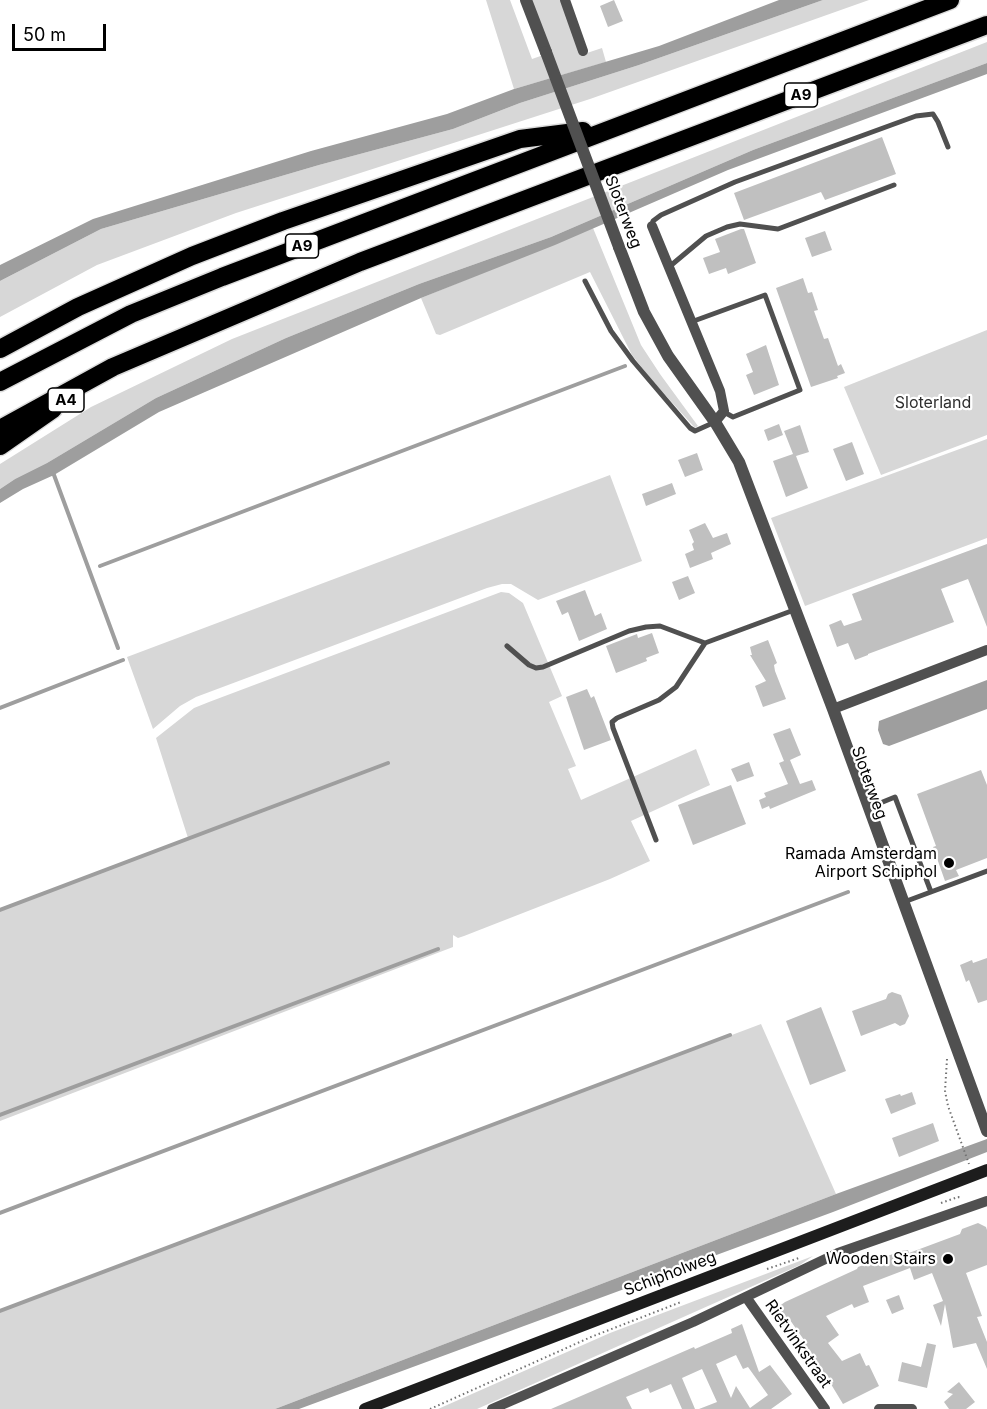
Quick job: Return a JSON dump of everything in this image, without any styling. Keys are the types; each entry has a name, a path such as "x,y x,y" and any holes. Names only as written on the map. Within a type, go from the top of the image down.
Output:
{"highway":[{"name":"A9","path":"0,382 151,306 366,221 951,0"},
{"name":"A9","path":"0,429 113,367 360,262 987,25"},
{"name":"A9","path":"0,349 78,307 192,256 344,198 520,139 612,128"},
{"name":"A4","path":"0,446 113,367"}],"main road":[{"name":"Schipholweg","path":"365,1409 987,1170"}],"street":[{"name":"Sloterweg","path":"526,0 644,312 668,356 715,422 739,462 987,1131"},
{"path":"565,0 583,51"},
{"name":"Sloterweg","path":"652,226 720,391 724,411"},
{"path":"715,422 724,411"},
{"path":"832,709 987,650"},
{"path":"492,1409 693,1322 838,1253 987,1201"},
{"name":"Rietvinkstraat","path":"746,1297 825,1409"},
{"path":"879,1409 912,1409"}],"lane":[{"path":"652,226 653,221 661,215 735,182 916,116 933,114 948,147"},
{"path":"669,267 706,236 727,227 740,224 778,229 894,185"},
{"path":"585,281 616,339 690,428 695,432 715,422"},
{"path":"691,321 765,295 800,390 734,417 724,411"},
{"path":"656,840 612,722 659,700 676,687 705,643 794,610"},
{"path":"507,646 529,665 536,668 629,631 646,627 660,626 705,643"},
{"path":"868,808 896,797 931,892"},
{"path":"904,902 987,871"}],"path":[{"path":"947,1059 945,1091 948,1106 968,1161"},
{"path":"936,1205 958,1197 968,1200"},
{"path":"766,1269 808,1254"},
{"name":"Schipholweg","path":"430,1409 591,1337 690,1299"}],"green space":[{"path":"486,0 510,0 532,59 552,52 530,0 561,0 581,55 602,48 606,62 514,89"},
{"path":"823,0 869,0 590,99 236,213 97,265 0,317 0,281 101,229 319,165 453,129 520,103 639,65"},
{"path":"987,42 987,63 753,150 551,237 419,284 286,338 156,398 0,489 0,464 91,407 232,339"},
{"path":"593,228 641,345 698,426 695,428 632,355 590,272 440,335 436,334 421,298"},
{"name":"Sloterland","path":"987,330 987,435 881,475 844,387"},
{"path":"987,439 987,538 805,606 771,518"},
{"path":"610,475 642,561 538,600 511,584 487,588 196,697 180,706 153,729 127,657"},
{"path":"501,592 509,593 523,603 562,696 549,702 576,766 568,769 581,800 696,749 710,785 631,821 650,861 464,936 458,938 453,935 453,947 0,1121 0,910 188,838 156,738 194,708"},
{"path":"761,1024 836,1194 275,1409 0,1409 0,1311"},
{"path":"813,1256 800,1265 477,1409 438,1409 610,1333"}],"shaded area":[{"path":"779,0 823,0 639,65 520,103 453,129 319,165 101,229 0,281 0,265 93,219 311,151 447,114 514,89 659,46"},
{"path":"987,63 987,74 728,170 555,245 421,298 159,412 54,475 23,489 0,503 0,489 15,479 47,463 156,398 286,338 419,284 551,237 753,150"},
{"path":"987,680 987,709 889,746 883,744 878,730 879,721"},
{"path":"987,1139 987,1152 833,1212 299,1409 275,1409 836,1194"}],"building":[{"path":"614,0 623,21 608,27 600,6"},
{"path":"882,137 896,174 825,200 821,192 744,220 734,193"},
{"path":"744,229 756,263 728,274 726,268 709,274 703,258 720,252 715,239"},
{"path":"825,231 832,250 812,257 805,238"},
{"path":"803,278 808,293 812,292 818,310 814,311 824,339 828,338 838,366 841,364 845,373 837,376 838,378 811,387 776,288"},
{"path":"766,345 779,385 754,395 746,375 753,372 746,354"},
{"path":"779,424 783,435 768,441 764,430"},
{"path":"800,425 809,452 796,456 808,488 786,497 773,461 793,454 784,431"},
{"path":"852,442 864,474 846,481 833,449"},
{"path":"697,453 703,470 685,477 678,460"},
{"path":"672,483 676,494 646,506 642,494"},
{"path":"705,523 713,538 727,533 731,544 711,553 713,559 690,568 685,554 694,550 692,544 694,542 689,530"},
{"path":"987,544 987,627 968,579 941,589 954,622 855,660 848,643 837,647 829,625 841,620 844,626 862,620 852,594"},
{"path":"688,576 695,593 679,600 672,582"},
{"path":"585,590 595,616 601,613 607,629 579,641 568,612 562,615 556,601"},
{"path":"652,633 659,653 646,658 647,661 616,673 606,646 637,634 638,638"},
{"path":"768,640 777,663 774,665 775,671 786,699 763,707 755,686 766,681 750,655 752,655 750,647"},
{"path":"587,689 591,698 594,696 611,740 584,750 566,697"},
{"path":"790,728 801,755 790,760 800,784 812,780 816,790 770,809 769,806 762,809 759,800 766,797 764,793 788,784 779,763 784,761 773,734"},
{"path":"749,762 754,776 737,782 731,769"},
{"path":"981,770 987,785 987,858 956,870 959,876 945,881 933,847 936,846 917,794"},
{"path":"731,785 746,824 693,845 678,805"},
{"path":"987,958 987,1000 978,1003 969,980 966,982 960,965 972,960 973,963"},
{"path":"892,992 901,995 909,1016 905,1024 900,1026 895,1023 861,1036 852,1011 886,999"},
{"path":"821,1007 846,1071 810,1085 786,1021"},
{"path":"912,1092 916,1104 891,1114 885,1099"},
{"path":"933,1123 939,1141 899,1157 892,1138"},
{"path":"978,1223 987,1230 987,1265 966,1273 982,1316 977,1317 987,1342 987,1369 976,1343 953,1348 945,1304 941,1326 933,1305 943,1301 932,1273 914,1280 910,1268 863,1286 869,1302 854,1308 852,1304 826,1316 839,1335 828,1343 842,1361 860,1353 866,1366 869,1365 879,1386 843,1404 820,1366 818,1367 800,1343 804,1340 790,1320 784,1324 774,1310 785,1302 858,1267 901,1251 908,1250 909,1253 960,1234 962,1229"},
{"path":"899,1295 904,1309 892,1314 886,1300"},
{"path":"742,1324 759,1372 770,1365 792,1394 771,1409 699,1409 717,1402 702,1369 682,1378 695,1409 682,1409 671,1384 650,1393 648,1388 626,1397 632,1409 551,1409 694,1347 695,1349 732,1333 731,1329","holes":["736,1355 743,1369 748,1367 768,1395 750,1408 736,1386 731,1398 716,1364"]},
{"path":"927,1343 936,1345 927,1388 898,1381 902,1362 921,1367"},
{"path":"959,1382 975,1402 966,1409 949,1409 944,1402 953,1394 947,1392"}],"waterway":[{"path":"100,566 625,366"},
{"path":"54,475 118,648"},
{"path":"0,708 123,660"},
{"path":"0,910 388,763"},
{"path":"0,1213 848,892"},
{"path":"0,1115 438,949"},
{"path":"0,1311 730,1035"}],"place":[{"name":"Ramada Amsterdam Airport Schiphol","path":"949,863"},
{"name":"Wooden Stairs","path":"948,1259"}]}
